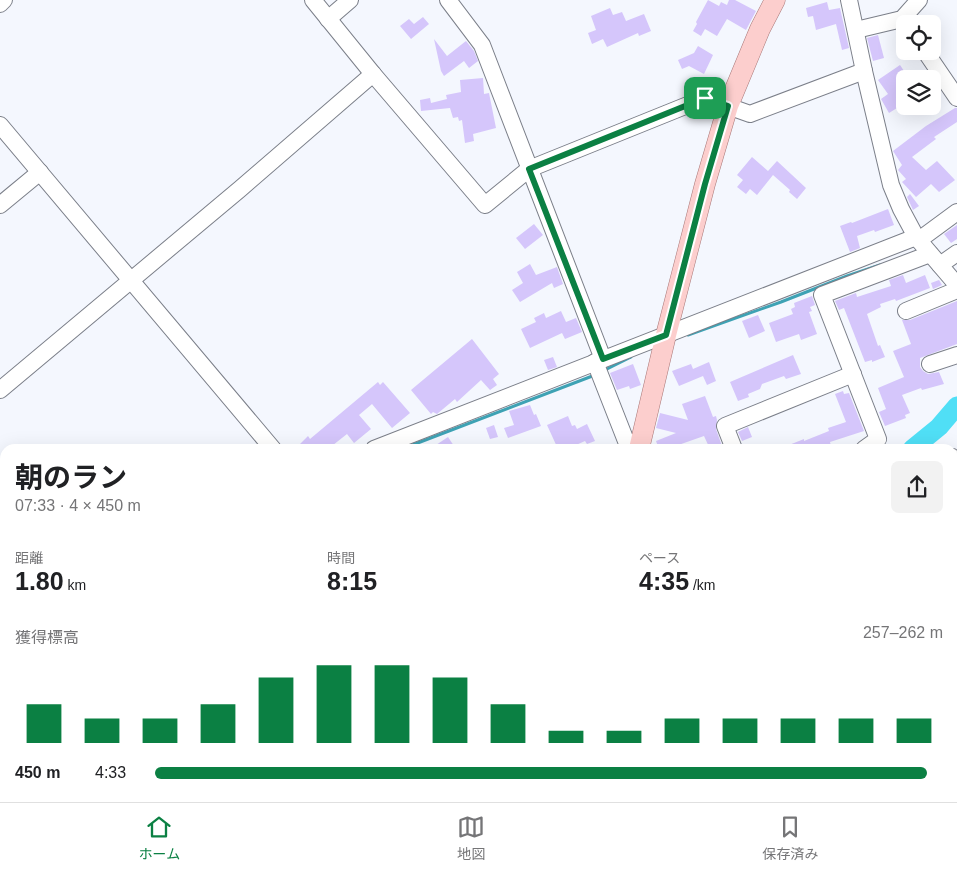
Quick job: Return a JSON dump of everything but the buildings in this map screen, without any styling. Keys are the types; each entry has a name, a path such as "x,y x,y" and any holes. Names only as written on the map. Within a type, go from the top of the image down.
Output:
{"main road":[{"path":"640,444 705,184 728,106 760,29 775,0"}],"street":[{"path":"0,4 4,0"},
{"path":"313,0 484,205 529,169 705,98 750,114 864,71"},
{"path":"328,19 350,0"},
{"path":"448,0 482,45 599,361 626,441 634,444"},
{"path":"848,0 891,185 917,239 957,285"},
{"path":"908,15 919,0"},
{"path":"856,30 896,22"},
{"path":"931,60 957,98"},
{"path":"0,390 240,189 373,74"},
{"path":"0,125 269,444"},
{"path":"0,205 40,172"},
{"path":"387,444 917,239 957,212"},
{"path":"871,444 878,439 822,295 957,253"},
{"path":"906,312 957,290"},
{"path":"930,364 957,355"},
{"path":"732,444 725,426 853,374"}],"waterway":[{"path":"688,335 880,265"},
{"path":"603,371 631,357"},
{"path":"415,444 595,375"},
{"path":"918,444 939,427 957,406"}],"route":[{"path":"705,98 728,106 705,184 666,335 603,359 529,169 705,98"}]}
